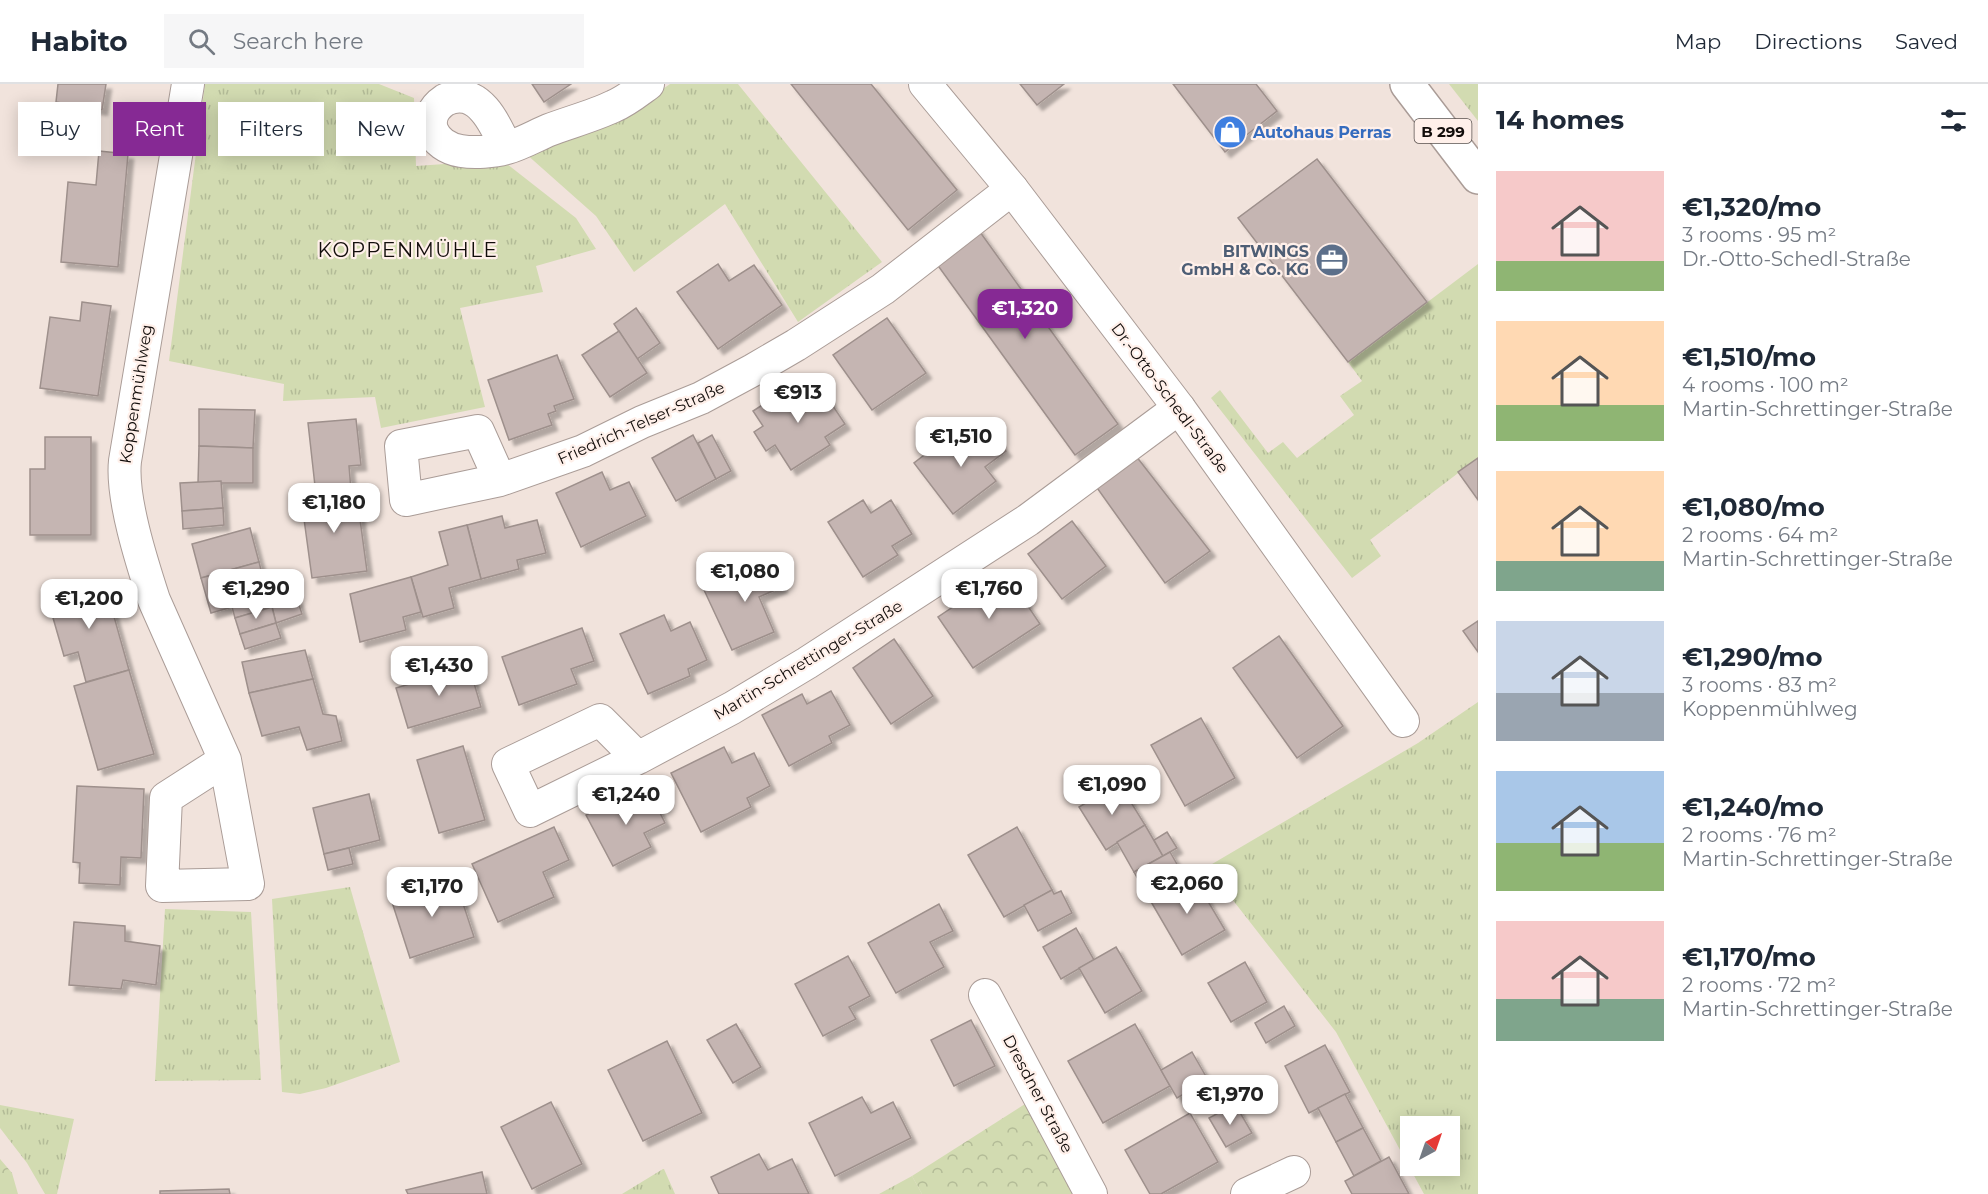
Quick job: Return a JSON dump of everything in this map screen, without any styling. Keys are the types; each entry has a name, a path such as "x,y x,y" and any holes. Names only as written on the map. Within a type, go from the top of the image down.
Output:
{"main road":[{"name":"B 299","path":"1407,84 1478,177"}],"street":[{"name":"Koppenmühlweg","path":"188,84 124,473 133,525 154,600 225,760"},
{"path":"506,148 614,106 648,84"},
{"name":"Dr.-Otto-Schedl-Straße","path":"925,84 1012,189 1179,408 1403,721"},
{"name":"Friedrich-Telser-Straße","path":"500,480 583,451 642,422 701,399 762,365 883,289 1012,189"},
{"name":"Martin-Schrettinger-Straße","path":"638,758 732,708 861,629 1028,520 1179,408"},
{"name":"Dresdner Straße","path":"985,994 1090,1194"},
{"path":"1247,1194 1294,1172"}],"green space":[{"path":"205,84 379,84 414,98 414,102 336,102 336,156 416,156 416,166 502,160 576,218 596,249 536,266 543,292 460,308 485,407 381,428 375,397 283,401 284,384 169,361 196,156 206,156 206,102 203,102"},
{"path":"670,84 738,84 882,262 798,322 725,204 634,272 596,216 525,153 660,91"},
{"path":"1449,84 1478,84 1478,121"},
{"path":"1478,264 1478,458 1370,540 1381,556 1352,578 1211,398 1220,390 1268,453 1283,442 1297,458 1354,415 1340,396 1362,381 1348,362"},
{"path":"1478,702 1478,1194 1424,1194 1414,1176 1460,1176 1460,1116 1400,1116 1400,1150 1336,1032 1207,867 1418,743"},
{"path":"350,887 400,1062 326,1088 300,1094 282,1092 272,899"},
{"path":"165,909 251,912 261,1080 155,1081"},
{"path":"1025,1104 1073,1194 922,1194 912,1176"},
{"path":"0,1105 74,1119 57,1194 45,1194 27,1163 0,1128"},
{"path":"0,1159 12,1173 18,1194 0,1194"},
{"path":"663,1169 675,1194 622,1194"},
{"path":"912,1176 922,1194 879,1194"}],"building":[{"path":"58,84 106,84 102,110 101,102 56,102"},
{"path":"532,84 571,84 544,102"},
{"path":"791,84 871,84 957,190 908,230"},
{"path":"1020,84 1064,84 1037,105"},
{"name":"Autohaus Perras","path":"1173,84 1256,84 1277,111 1225,152"},
{"path":"101,151 113,152 113,156 128,156 118,267 61,262 68,182 96,185"},
{"name":"BITWINGS GmbH & Co. KG","path":"1317,159 1427,302 1348,362 1238,218"},
{"path":"975,225 1118,424 1075,455 931,256"},
{"path":"718,264 729,281 754,265 782,305 718,349 677,292"},
{"path":"82,302 111,306 98,396 40,388 50,317 80,321"},
{"path":"636,308 660,343 637,359 614,324"},
{"path":"887,318 926,373 872,410 833,355"},
{"path":"619,331 647,373 610,397 582,355"},
{"path":"557,355 574,399 554,406 556,411 548,414 552,425 509,440 488,380"},
{"path":"798,382 806,394 819,385 845,424 825,437 830,445 791,470 775,445 766,451 754,432 763,426 753,411"},
{"path":"199,409 255,410 253,448 199,446"},
{"path":"356,419 361,465 349,466 351,490 316,495 308,423"},
{"path":"958,429 969,444 989,429 1006,451 985,467 996,481 953,514 914,463"},
{"path":"693,435 716,479 676,501 652,458"},
{"path":"712,435 731,471 716,479 698,443"},
{"path":"45,437 91,437 91,535 30,535 30,469 45,469"},
{"path":"199,446 253,448 253,483 198,483"},
{"path":"1136,456 1210,551 1165,583 1095,485"},
{"path":"1478,458 1478,500 1458,472"},
{"path":"602,472 610,490 629,482 646,516 581,547 556,493"},
{"path":"221,481 223,508 182,511 180,483"},
{"path":"356,490 367,571 312,578 301,497"},
{"path":"863,500 871,513 891,500 912,534 892,546 898,555 863,577 828,522"},
{"path":"223,508 224,525 183,529 182,511"},
{"path":"502,516 505,528 537,520 546,553 517,560 519,569 481,579 467,525"},
{"path":"1072,521 1106,566 1062,599 1028,554"},
{"path":"467,525 481,579 449,588 454,608 423,617 411,577 448,565 439,532"},
{"path":"250,528 259,562 201,578 192,544"},
{"path":"767,554 782,587 759,597 774,632 732,650 704,590 752,569 750,562"},
{"path":"259,562 268,597 211,613 201,578"},
{"path":"1005,572 1040,624 973,668 938,617"},
{"path":"411,577 421,612 403,617 406,630 360,642 350,594"},
{"path":"104,581 129,670 86,682 78,652 64,656 47,597"},
{"path":"268,597 272,607 235,618 232,607"},
{"path":"297,599 302,614 276,623 272,607"},
{"path":"272,607 276,623 240,634 235,618"},
{"path":"664,615 671,631 690,622 707,660 688,669 690,676 648,694 620,634"},
{"path":"1478,621 1478,652 1463,631"},
{"path":"276,623 281,638 245,649 240,634"},
{"path":"582,628 594,661 571,669 577,684 519,705 502,657"},
{"path":"1279,636 1343,726 1297,758 1233,668"},
{"path":"894,639 933,696 891,724 853,668"},
{"path":"305,650 313,679 249,693 242,662"},
{"path":"469,666 481,707 408,728 396,688"},
{"path":"129,670 154,754 98,770 74,686"},
{"path":"313,679 323,714 336,716 342,741 307,750 299,727 262,736 249,693"},
{"path":"831,691 850,725 829,736 832,743 789,766 762,715 802,694 807,704"},
{"path":"1201,718 1235,778 1185,806 1151,745"},
{"path":"463,746 485,820 439,833 417,760"},
{"path":"724,747 732,763 754,753 770,786 747,798 751,807 701,832 671,773"},
{"path":"1119,783 1145,825 1106,850 1079,807"},
{"path":"77,786 144,789 141,858 121,857 120,885 79,883 80,863 73,862"},
{"path":"648,789 665,823 644,833 651,847 613,866 586,815 624,795 627,800"},
{"path":"369,794 380,840 324,854 313,808"},
{"path":"1145,825 1163,856 1134,872 1117,842"},
{"path":"554,827 569,860 543,872 554,897 498,922 472,864"},
{"path":"1017,827 1052,890 1004,917 968,855"},
{"path":"1167,832 1177,848 1163,856 1154,840"},
{"path":"349,848 353,864 328,870 324,854"},
{"path":"1170,852 1186,880 1150,900 1134,872"},
{"path":"1193,876 1225,930 1182,955 1150,900"},
{"path":"455,879 474,937 410,958 391,899"},
{"path":"1052,890 1054,894 1061,891 1072,913 1038,931 1024,905"},
{"path":"939,904 953,931 930,942 944,967 896,993 868,943"},
{"path":"74,922 125,926 125,941 160,946 156,985 123,980 121,989 69,985"},
{"path":"1076,928 1094,960 1061,979 1043,947"},
{"path":"1116,947 1142,991 1105,1013 1079,968"},
{"path":"848,956 870,996 849,1007 856,1019 823,1036 795,984"},
{"path":"1245,962 1267,1002 1231,1022 1208,983"},
{"path":"1284,1006 1295,1026 1266,1043 1255,1023"},
{"path":"971,1020 995,1066 954,1086 931,1040"},
{"path":"736,1024 761,1067 733,1083 707,1040"},
{"path":"1135,1024 1170,1086 1103,1123 1068,1061"},
{"path":"667,1041 702,1113 643,1141 608,1070"},
{"path":"1325,1045 1350,1092 1309,1113 1285,1066"},
{"path":"1192,1052 1208,1080 1177,1098 1161,1070"},
{"path":"1345,1094 1363,1128 1336,1142 1318,1108"},
{"path":"862,1097 871,1113 893,1102 911,1138 835,1176 809,1123"},
{"path":"551,1102 582,1164 532,1189 501,1127"},
{"path":"1235,1104 1252,1133 1226,1147 1209,1118"},
{"path":"1190,1113 1218,1162 1161,1194 1150,1194 1125,1150"},
{"path":"1363,1128 1381,1161 1354,1176 1336,1142"},
{"path":"759,1154 768,1170 792,1159 809,1194 719,1194 711,1177"},
{"path":"1389,1157 1409,1194 1352,1194 1345,1181"},
{"path":"482,1172 487,1194 408,1194 406,1190"},
{"path":"229,1189 230,1194 160,1194 160,1191"}],"place":[{"name":"Autohaus Perras","path":"1230,132"},
{"name":"BITWINGS GmbH & Co. KG","path":"1332,260"}],"district":[{"name":"KOPPENMÜHLE","path":"408,250"}]}
